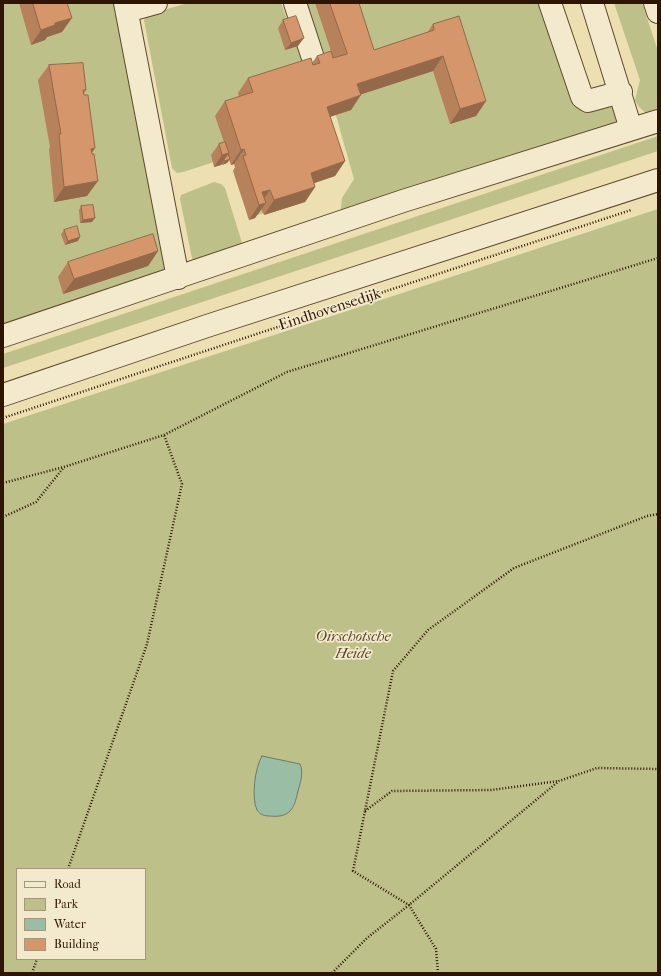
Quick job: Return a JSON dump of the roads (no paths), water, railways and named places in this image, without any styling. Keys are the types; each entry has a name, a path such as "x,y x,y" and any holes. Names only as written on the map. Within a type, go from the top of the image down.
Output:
{"street":[{"path":"156,3 126,7 178,278"},
{"path":"295,3 312,56"},
{"path":"550,3 582,97 588,101 621,92"},
{"path":"592,3 632,130"},
{"path":"655,3 658,12"},
{"path":"3,336 403,201 658,121"},
{"name":"Eindhovensedijk","path":"3,395 207,326 658,180"}],"water":[{"path":"262,756 300,764 302,771 300,785 295,803 287,814 277,816 264,815 257,810 254,791 257,767"}],"park label":[{"name":"Oirschotsche Heide","path":"353,646"}]}
